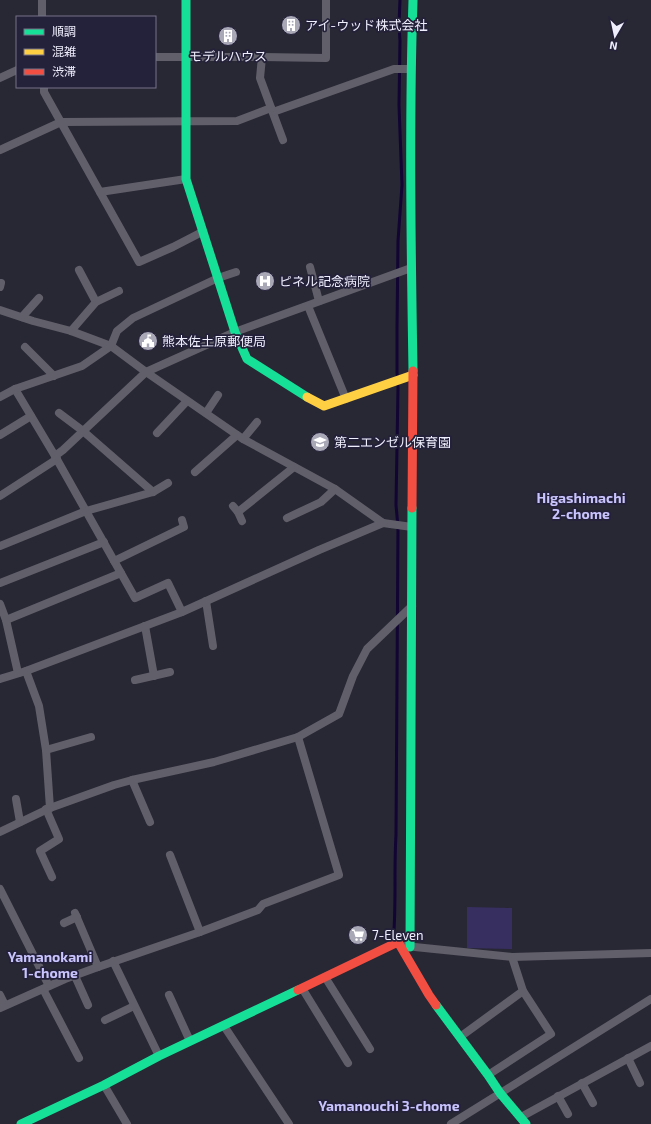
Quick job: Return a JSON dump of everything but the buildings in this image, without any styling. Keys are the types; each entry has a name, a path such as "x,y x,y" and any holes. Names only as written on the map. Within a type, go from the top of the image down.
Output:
{"street":[{"path":"42,0 42,16"},
{"path":"186,0 186,179 235,332 247,359 324,406 413,375"},
{"path":"156,57 326,58 326,0"},
{"path":"410,947 413,375 411,268 411,68 413,0"},
{"path":"262,57 260,78 283,140"},
{"path":"0,150 61,122 236,121 394,69 411,68"},
{"path":"0,78 16,70"},
{"path":"44,88 44,92 139,262 202,232"},
{"path":"100,192 186,179"},
{"path":"310,267 319,301"},
{"path":"0,496 56,457 146,372 235,332 411,268"},
{"path":"80,270 96,302"},
{"path":"0,395 82,366 111,346 117,331 133,318 218,278 236,272"},
{"path":"71,331 96,302 119,291"},
{"path":"22,317 39,298"},
{"path":"308,306 346,399"},
{"path":"0,310 71,331 111,346 240,437 335,489 383,523 412,528"},
{"path":"25,347 54,376"},
{"path":"15,389 56,457 135,598 168,583 182,612"},
{"path":"206,413 218,395"},
{"path":"156,433 187,401"},
{"path":"59,413 83,431 153,492"},
{"path":"0,435 31,416"},
{"path":"195,472 257,422"},
{"path":"242,521 235,509 294,467"},
{"path":"0,546 86,511 153,492 168,483"},
{"path":"287,518 321,502 335,489"},
{"path":"114,561 184,527 182,520"},
{"path":"0,680 182,612 319,550 383,523"},
{"path":"0,583 104,542"},
{"path":"6,620 121,573"},
{"path":"206,601 213,646"},
{"path":"0,604 22,672 39,706 46,750 48,809 59,839 40,850 52,877"},
{"path":"0,832 48,809 132,780 214,762 298,737 339,714 353,676 367,649 412,606"},
{"path":"145,626 154,676"},
{"path":"135,680 170,672"},
{"path":"46,750 92,737"},
{"path":"0,995 3,1007 113,961 200,932 258,910 263,904 339,875 298,737"},
{"path":"132,780 150,822"},
{"path":"16,799 20,822"},
{"path":"170,855 200,932"},
{"path":"0,889 79,1058"},
{"path":"64,923 76,915 98,967"},
{"path":"21,1124 35,1121 159,1056 398,942 429,995 500,1093 524,1120 558,1096 651,1046"},
{"path":"400,946 512,957 651,953"},
{"path":"488,1075 551,1034 523,991 512,957"},
{"path":"113,961 159,1056"},
{"path":"75,976 88,1005"},
{"path":"325,977 370,1050"},
{"path":"302,988 348,1063"},
{"path":"460,1037 523,991"},
{"path":"169,995 190,1041"},
{"path":"451,1124 651,999"},
{"path":"104,1020 134,1006"},
{"path":"224,1026 289,1124"},
{"path":"628,1058 640,1083"},
{"path":"582,1083 593,1103"},
{"path":"104,1085 126,1124"},
{"path":"558,1096 568,1114"}],"shaded area":[{"path":"467,907 512,908 512,949 467,948"}],"waterway":[{"path":"394,930 398,527 396,505 398,388 397,329 398,241 402,185 399,105 400,0"}],"traffic: fast":[{"path":"186,0 186,179 235,332 247,359 307,397"},
{"path":"413,0 411,232 413,371"},
{"path":"410,947 412,508"},
{"path":"21,1124 298,990"},
{"path":"436,1005 500,1093 526,1124"}],"traffic: slow":[{"path":"307,397 324,406 413,375"}],"traffic: jam":[{"path":"412,508 413,371"},
{"path":"298,990 398,942 436,1005"}],"place":[{"name":"アイ-ウッド株式会社","path":"291,25"},
{"name":"モデルハウス","path":"228,36"},
{"name":"ピネル記念病院","path":"265,281"},
{"name":"熊本佐土原郵便局","path":"148,341"},
{"name":"第二エンゼル保育園","path":"320,442"},
{"name":"7-Eleven","path":"358,935"}],"district":[{"name":"Higashimachi 2-chome","path":"581,506"},
{"name":"Yamanokami 1-chome","path":"50,964"},
{"name":"Yamanouchi 3-chome","path":"389,1105"}]}
